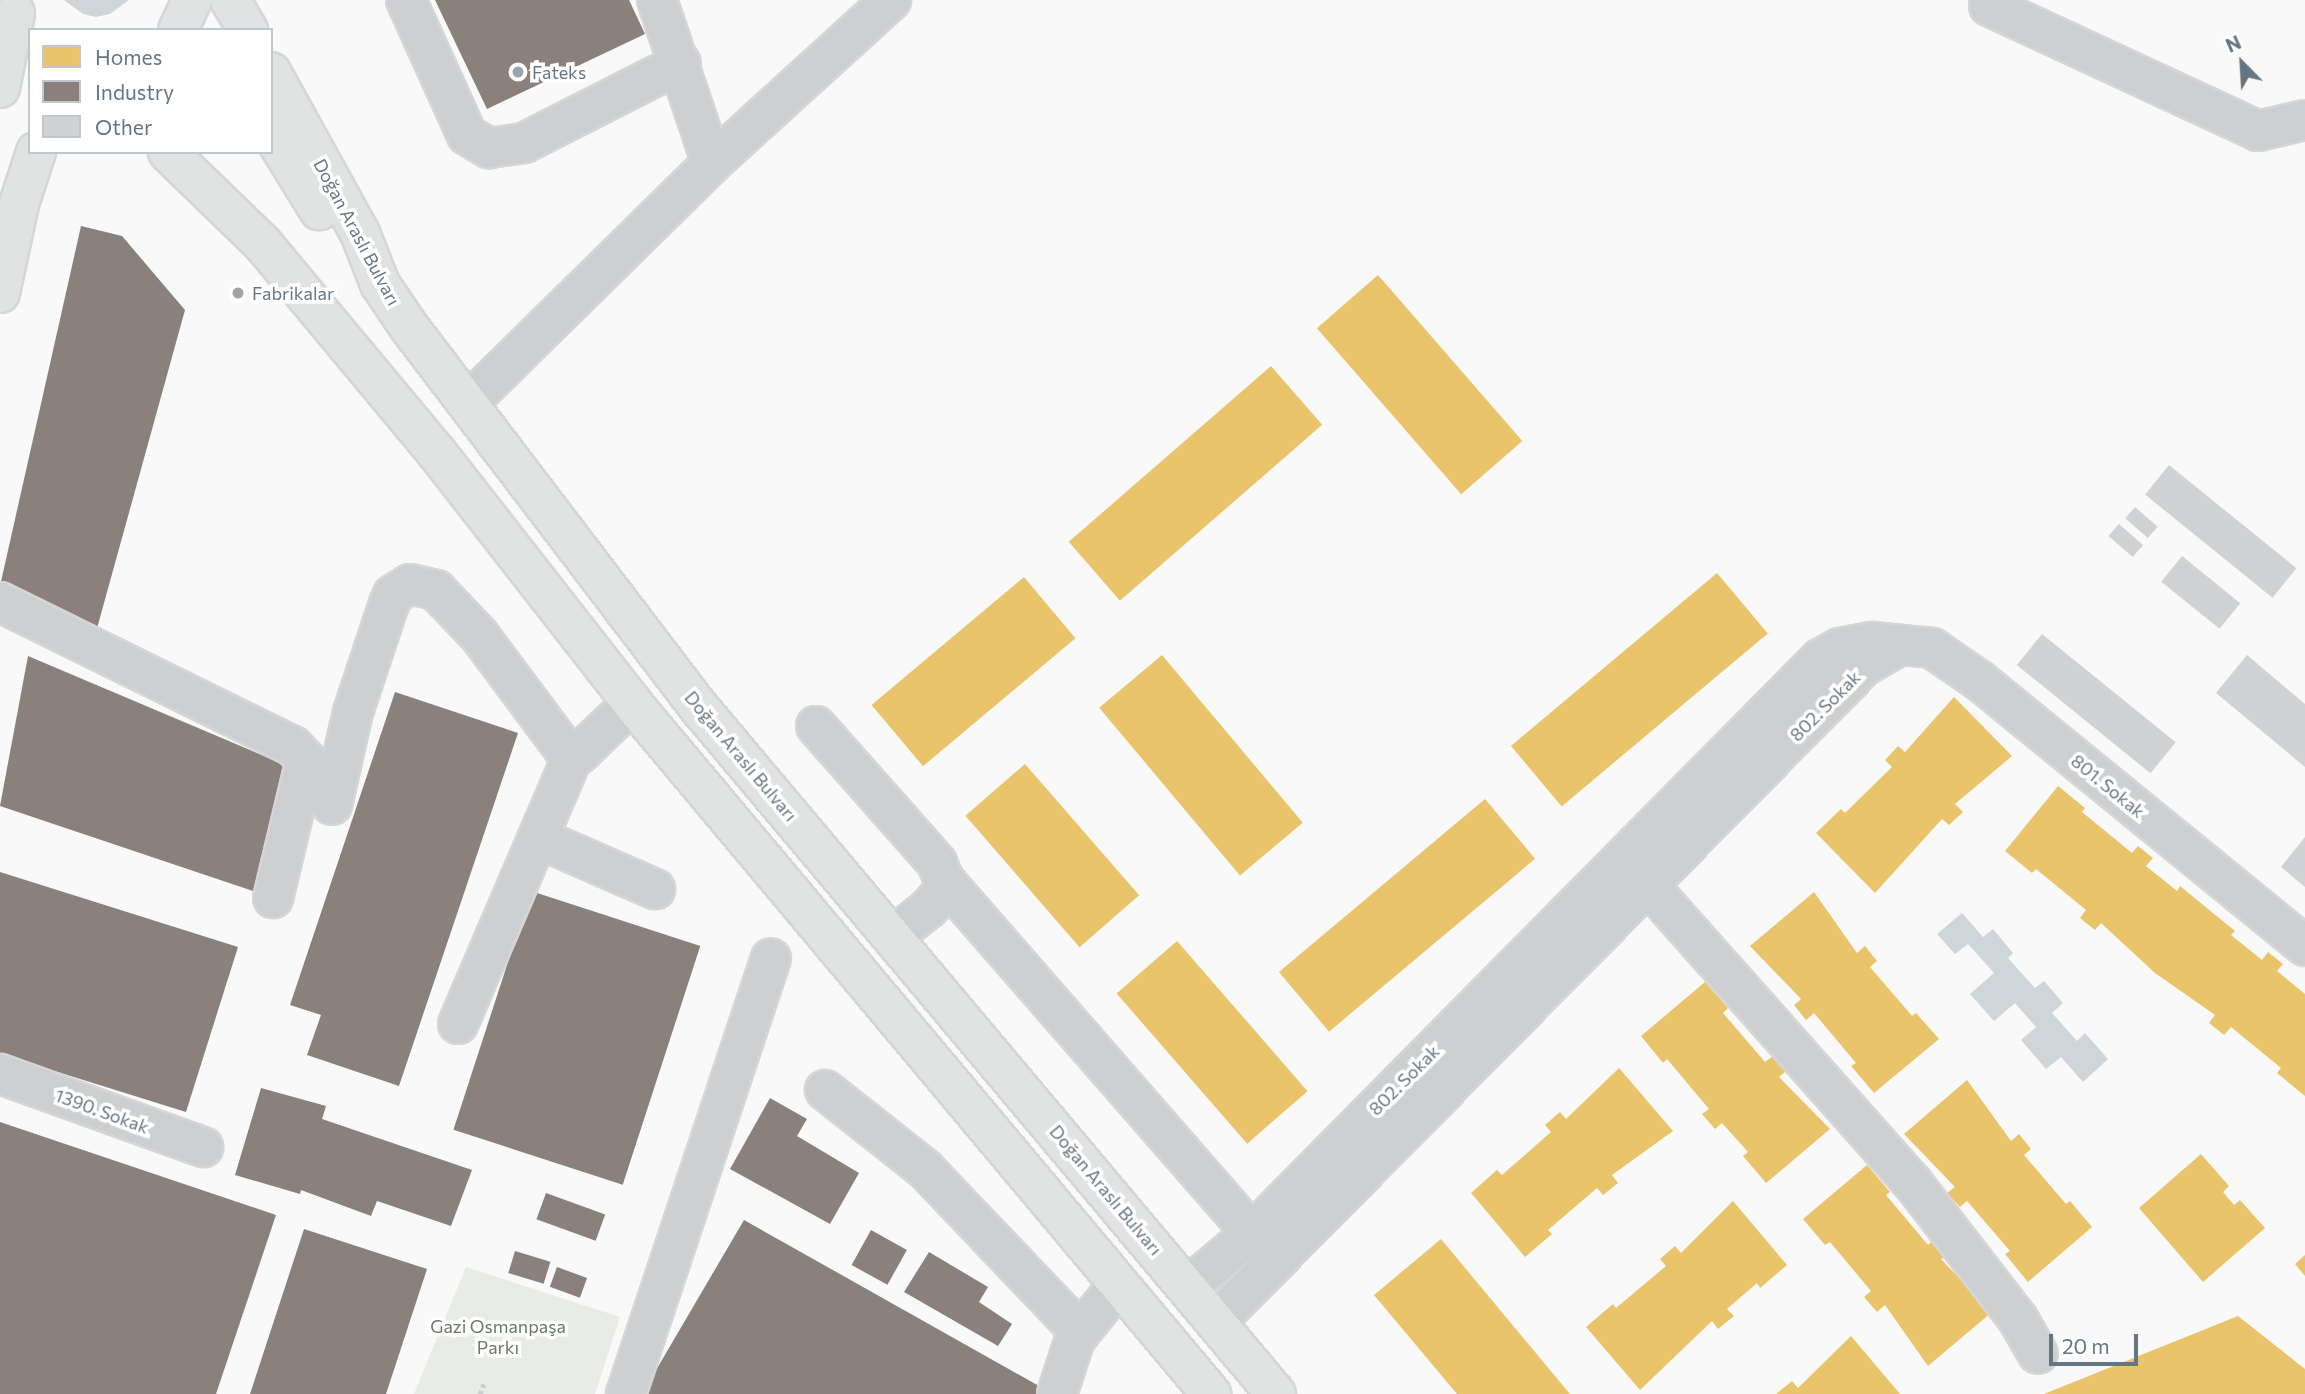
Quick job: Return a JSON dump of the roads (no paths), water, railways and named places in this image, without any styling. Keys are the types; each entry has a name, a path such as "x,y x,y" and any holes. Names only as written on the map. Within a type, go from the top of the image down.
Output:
{"main road":[{"path":"179,28 192,0"},
{"path":"230,0 247,28"},
{"path":"0,88 18,17"},
{"name":"Doğan Araslı Bulvarı","path":"273,76 360,233 380,284 702,711 894,936 1276,1394"},
{"path":"273,135 349,253 380,284"},
{"path":"0,293 19,204 35,154"},
{"path":"170,154 262,243"},
{"path":"201,154 262,243 437,453 632,703 1211,1394"}],"street":[{"path":"406,0 467,135 489,148 524,143 681,63"},
{"path":"657,0 681,63 712,163"},
{"path":"469,402 712,163 891,0"},
{"path":"1989,6 2258,131 2305,120"},
{"path":"332,805 353,712 389,604 393,595 410,584 436,590 479,635 564,749 574,753 589,747 632,703"},
{"path":"0,602 293,746 306,760 273,898"},
{"name":"802. Sokak","path":"1188,1287 1252,1233 1820,659 1840,648 1872,642 1902,644"},
{"name":"802. Sokak","path":"1216,1322 1864,666 1902,644"},
{"name":"801. Sokak","path":"1902,644 1932,648 1980,681 2305,946"},
{"path":"816,726 937,863 944,880 1252,1233"},
{"path":"458,1024 574,753"},
{"path":"538,838 655,889"},
{"path":"894,936 929,908 942,893 944,880"},
{"path":"1648,885 1912,1182 2018,1319 2038,1354"},
{"path":"626,1394 771,959"},
{"name":"1390. Sokak","path":"0,1074 203,1147"},
{"path":"825,1090 925,1169 1080,1332"},
{"path":"1057,1394 1080,1332 1119,1284"}],"place":[{"name":"Fateks","path":"518,72"},
{"name":"Fabrikalar","path":"238,293"}],"park label":[{"name":"Gazi Osmanpaşa Parkı","path":"498,1337"}]}
